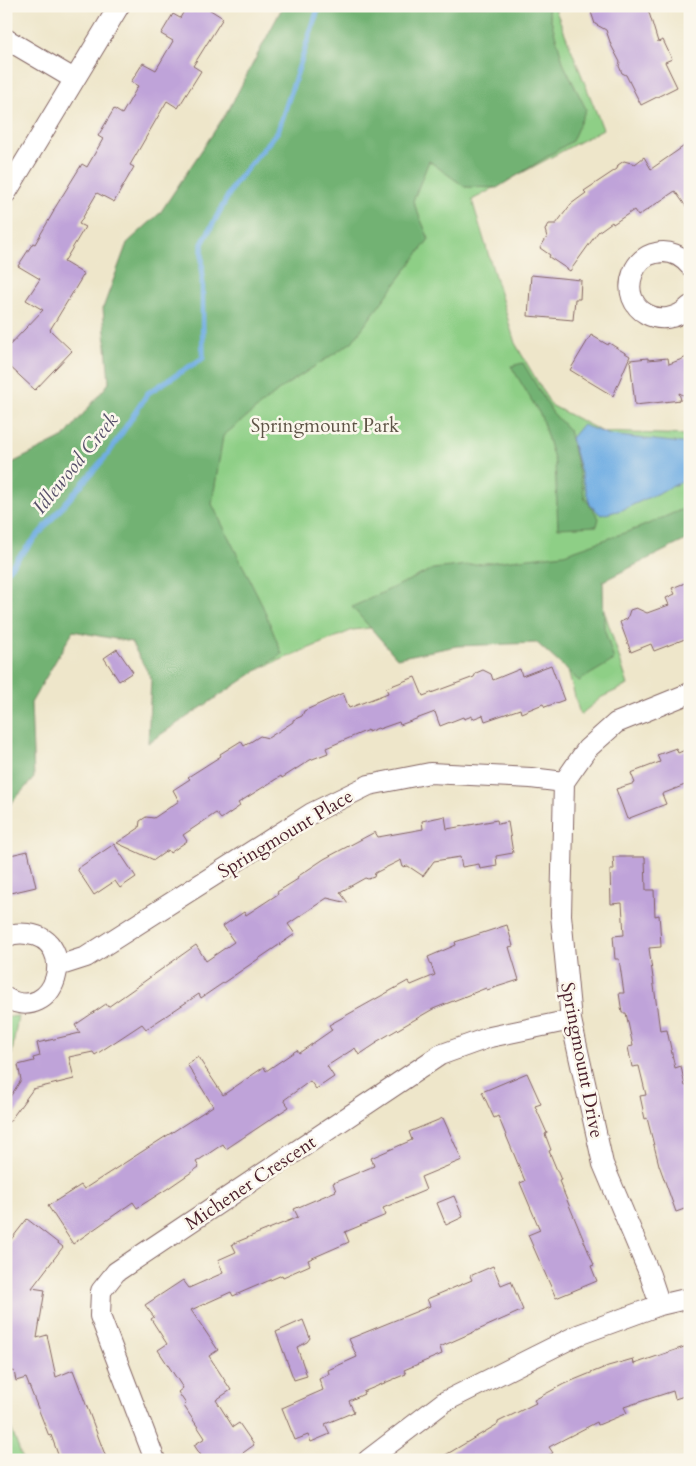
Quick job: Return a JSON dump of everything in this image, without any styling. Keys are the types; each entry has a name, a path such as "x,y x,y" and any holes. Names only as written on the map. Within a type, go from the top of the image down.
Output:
{"street":[{"path":"6,193 119,6"},
{"path":"6,39 74,79"},
{"path":"688,260 663,252 652,254 644,258 636,266 630,281 631,293 636,305 644,313 657,319 669,319 684,312 690,306"},
{"path":"564,782 587,749 616,723 690,694"},
{"name":"Springmount Place","path":"58,966 86,957 312,813 369,785 430,773 531,778 564,782"},
{"name":"Springmount Drive","path":"564,782 560,915 571,1020 603,1164 650,1275 660,1305"},
{"path":"6,937 21,933 40,937 50,945 56,956 58,966 55,984 48,994 38,1001 26,1004 14,1003 6,998"},
{"name":"Michener Crescent","path":"155,1460 100,1316 101,1291 116,1272 440,1055 490,1037 571,1020"},
{"path":"368,1460 444,1402 578,1335 660,1305 690,1298"}],"green space":[{"path":"283,6 547,6 564,65 586,109 572,141 497,188 465,187 429,161 413,201 429,239 352,342 283,387 223,436 212,504 261,602 282,654 148,743 151,678 131,642 73,631 31,703 34,778 6,809 6,466 64,437 109,383 103,308 127,243 160,213 229,109"},
{"name":"Springmount Park","path":"292,6 554,6 603,129 472,200 515,343 551,405 603,432 690,435 690,538 595,582 628,685 602,697 580,715 565,660 520,611 353,630 266,666 70,627 81,440"},
{"path":"523,363 552,412 569,430 585,498 599,518 597,526 558,528 555,463 541,416 511,366"},
{"path":"690,506 690,538 603,581 604,628 614,660 579,681 537,643 457,646 397,658 352,607 433,569 564,554 641,527"},
{"path":"18,1016 6,1089 6,1017"},
{"path":"6,1415 23,1460 6,1460"}],"water":[{"path":"582,425 610,435 690,444 690,478 622,510 601,515 590,505 571,438"}],"building":[{"path":"187,6 204,6 223,18 193,66 201,71 178,108 167,101 130,165 134,167 114,202 97,193 79,224 85,227 64,262 84,274 50,330 72,351 35,390 6,363 6,349 43,310 26,300 40,279 18,266 33,243 35,244 82,164 87,167 103,139 98,136 114,109 122,114 138,86 131,82 143,63 156,70 173,41 161,34 173,14 180,18"},
{"path":"612,6 647,6 658,42 663,40 672,59 665,62 677,87 641,105 626,75 622,73 619,66 620,62 606,30 595,24 591,12"},
{"path":"690,142 690,212 675,191 638,216 634,210 598,232 570,271 549,257 550,255 540,248 547,237 545,230 549,224 556,224 571,204 586,193 584,191 617,169 618,165 624,161 635,164 644,157 651,169"},
{"path":"531,275 581,280 580,299 575,299 573,320 528,316"},
{"path":"591,335 630,356 613,396 570,370"},
{"path":"690,356 690,398 679,393 681,400 635,405 630,360 668,358 669,364"},
{"path":"690,581 690,637 654,651 651,644 631,652 620,622 627,619 630,610 636,608 647,613 669,605 666,598 675,594 672,588"},
{"path":"117,649 133,672 119,681 104,658"},
{"path":"551,665 564,700 545,707 543,704 521,713 520,709 485,721 483,715 472,719 472,716 464,719 463,717 440,726 435,712 400,725 399,722 368,732 368,730 326,748 328,753 310,760 282,778 281,776 238,803 240,806 221,819 216,813 183,835 187,841 170,853 168,850 154,860 117,843 139,828 140,821 146,817 154,818 179,801 173,790 190,779 188,777 221,756 220,754 241,741 244,746 260,736 268,738 293,722 293,720 302,716 304,711 343,693 349,708 388,693 386,688 415,677 423,696 474,677 476,673 483,670 491,674 493,680 520,669 522,676"},
{"path":"676,748 678,753 690,748 690,783 662,794 666,804 627,819 616,789 635,783 631,773 660,762 657,755"},
{"path":"445,816 447,829 497,820 498,824 508,822 513,853 496,856 497,866 480,869 479,864 462,867 460,857 434,861 423,876 408,866 403,867 401,860 375,873 374,877 365,878 340,892 348,903 327,898 288,924 295,934 201,998 199,994 146,1029 142,1024 95,1055 93,1052 69,1057 74,1079 33,1089 9,1122 6,1121 6,1103 21,1080 18,1065 34,1061 33,1058 40,1056 37,1043 80,1033 75,1025 106,1004 108,1007 196,945 206,961 234,942 223,926 244,912 246,915 278,894 277,892 324,859 375,832 378,837 423,829 422,821"},
{"path":"114,844 136,877 120,888 115,881 94,895 77,869"},
{"path":"28,851 36,887 6,894 6,856"},
{"path":"613,857 645,857 646,890 654,890 655,916 659,915 661,947 649,948 660,1031 667,1030 675,1068 681,1066 685,1086 690,1085 690,1207 676,1212 659,1165 647,1118 645,1119 640,1096 646,1095 639,1066 632,1067 628,1047 633,1046 626,1013 622,1013 619,993 624,993 619,959 615,959 613,936 624,935 622,903 611,904 610,870 614,870"},
{"path":"507,925 513,946 509,947 519,980 487,990 486,988 433,1009 376,1042 359,1055 355,1048 327,1066 334,1077 316,1089 310,1081 284,1100 289,1107 226,1149 223,1144 196,1162 199,1167 167,1189 137,1208 133,1202 73,1244 48,1206 81,1185 84,1189 213,1106 187,1064 198,1057 223,1095 264,1067 266,1071 297,1050 299,1053 332,1030 329,1025 408,981 411,985 435,975 428,957 456,945 455,942"},
{"path":"527,1073 541,1104 535,1106 547,1133 545,1134 551,1150 549,1151 561,1180 559,1181 594,1265 591,1266 597,1281 556,1298 528,1235 540,1230 520,1183 525,1181 498,1116 494,1118 482,1092"},
{"path":"443,1118 462,1160 421,1177 426,1190 383,1208 386,1215 345,1232 349,1242 308,1260 310,1265 233,1296 231,1292 191,1310 218,1350 209,1356 231,1390 216,1400 233,1427 239,1423 254,1445 233,1460 204,1460 194,1445 205,1438 184,1406 186,1404 178,1392 183,1388 158,1350 167,1344 151,1319 154,1317 145,1305 183,1280 189,1288 223,1273 218,1260 236,1252 232,1244 298,1217 294,1209 336,1191 333,1183 374,1166 371,1158 412,1140 409,1132"},
{"path":"454,1196 463,1217 446,1225 437,1203"},
{"path":"27,1219 63,1247 32,1288 45,1290 37,1338 47,1335 56,1377 73,1370 107,1460 60,1460 26,1378 16,1381 14,1371 9,1372 6,1358 11,1357 6,1334 6,1246"},
{"path":"493,1266 501,1285 511,1281 523,1310 440,1347 442,1354 404,1370 406,1374 363,1392 364,1394 349,1401 354,1412 325,1424 330,1434 311,1442 308,1435 295,1440 282,1408 323,1390 319,1379 329,1374 328,1370 357,1357 349,1339 430,1306 427,1299 472,1280 470,1276"},
{"path":"303,1320 310,1338 307,1342 297,1347 307,1376 294,1380 276,1332"},
{"path":"690,1345 690,1394 675,1399 673,1391 624,1407 627,1413 598,1425 597,1422 549,1447 553,1453 539,1460 437,1460 498,1424 498,1422 536,1403 534,1400 564,1384 608,1366 633,1359 634,1364"}],"waterway":[{"name":"Idlewood Creek","path":"6,572 108,454 148,393 203,358 202,244 235,183 278,131 319,6"}]}
